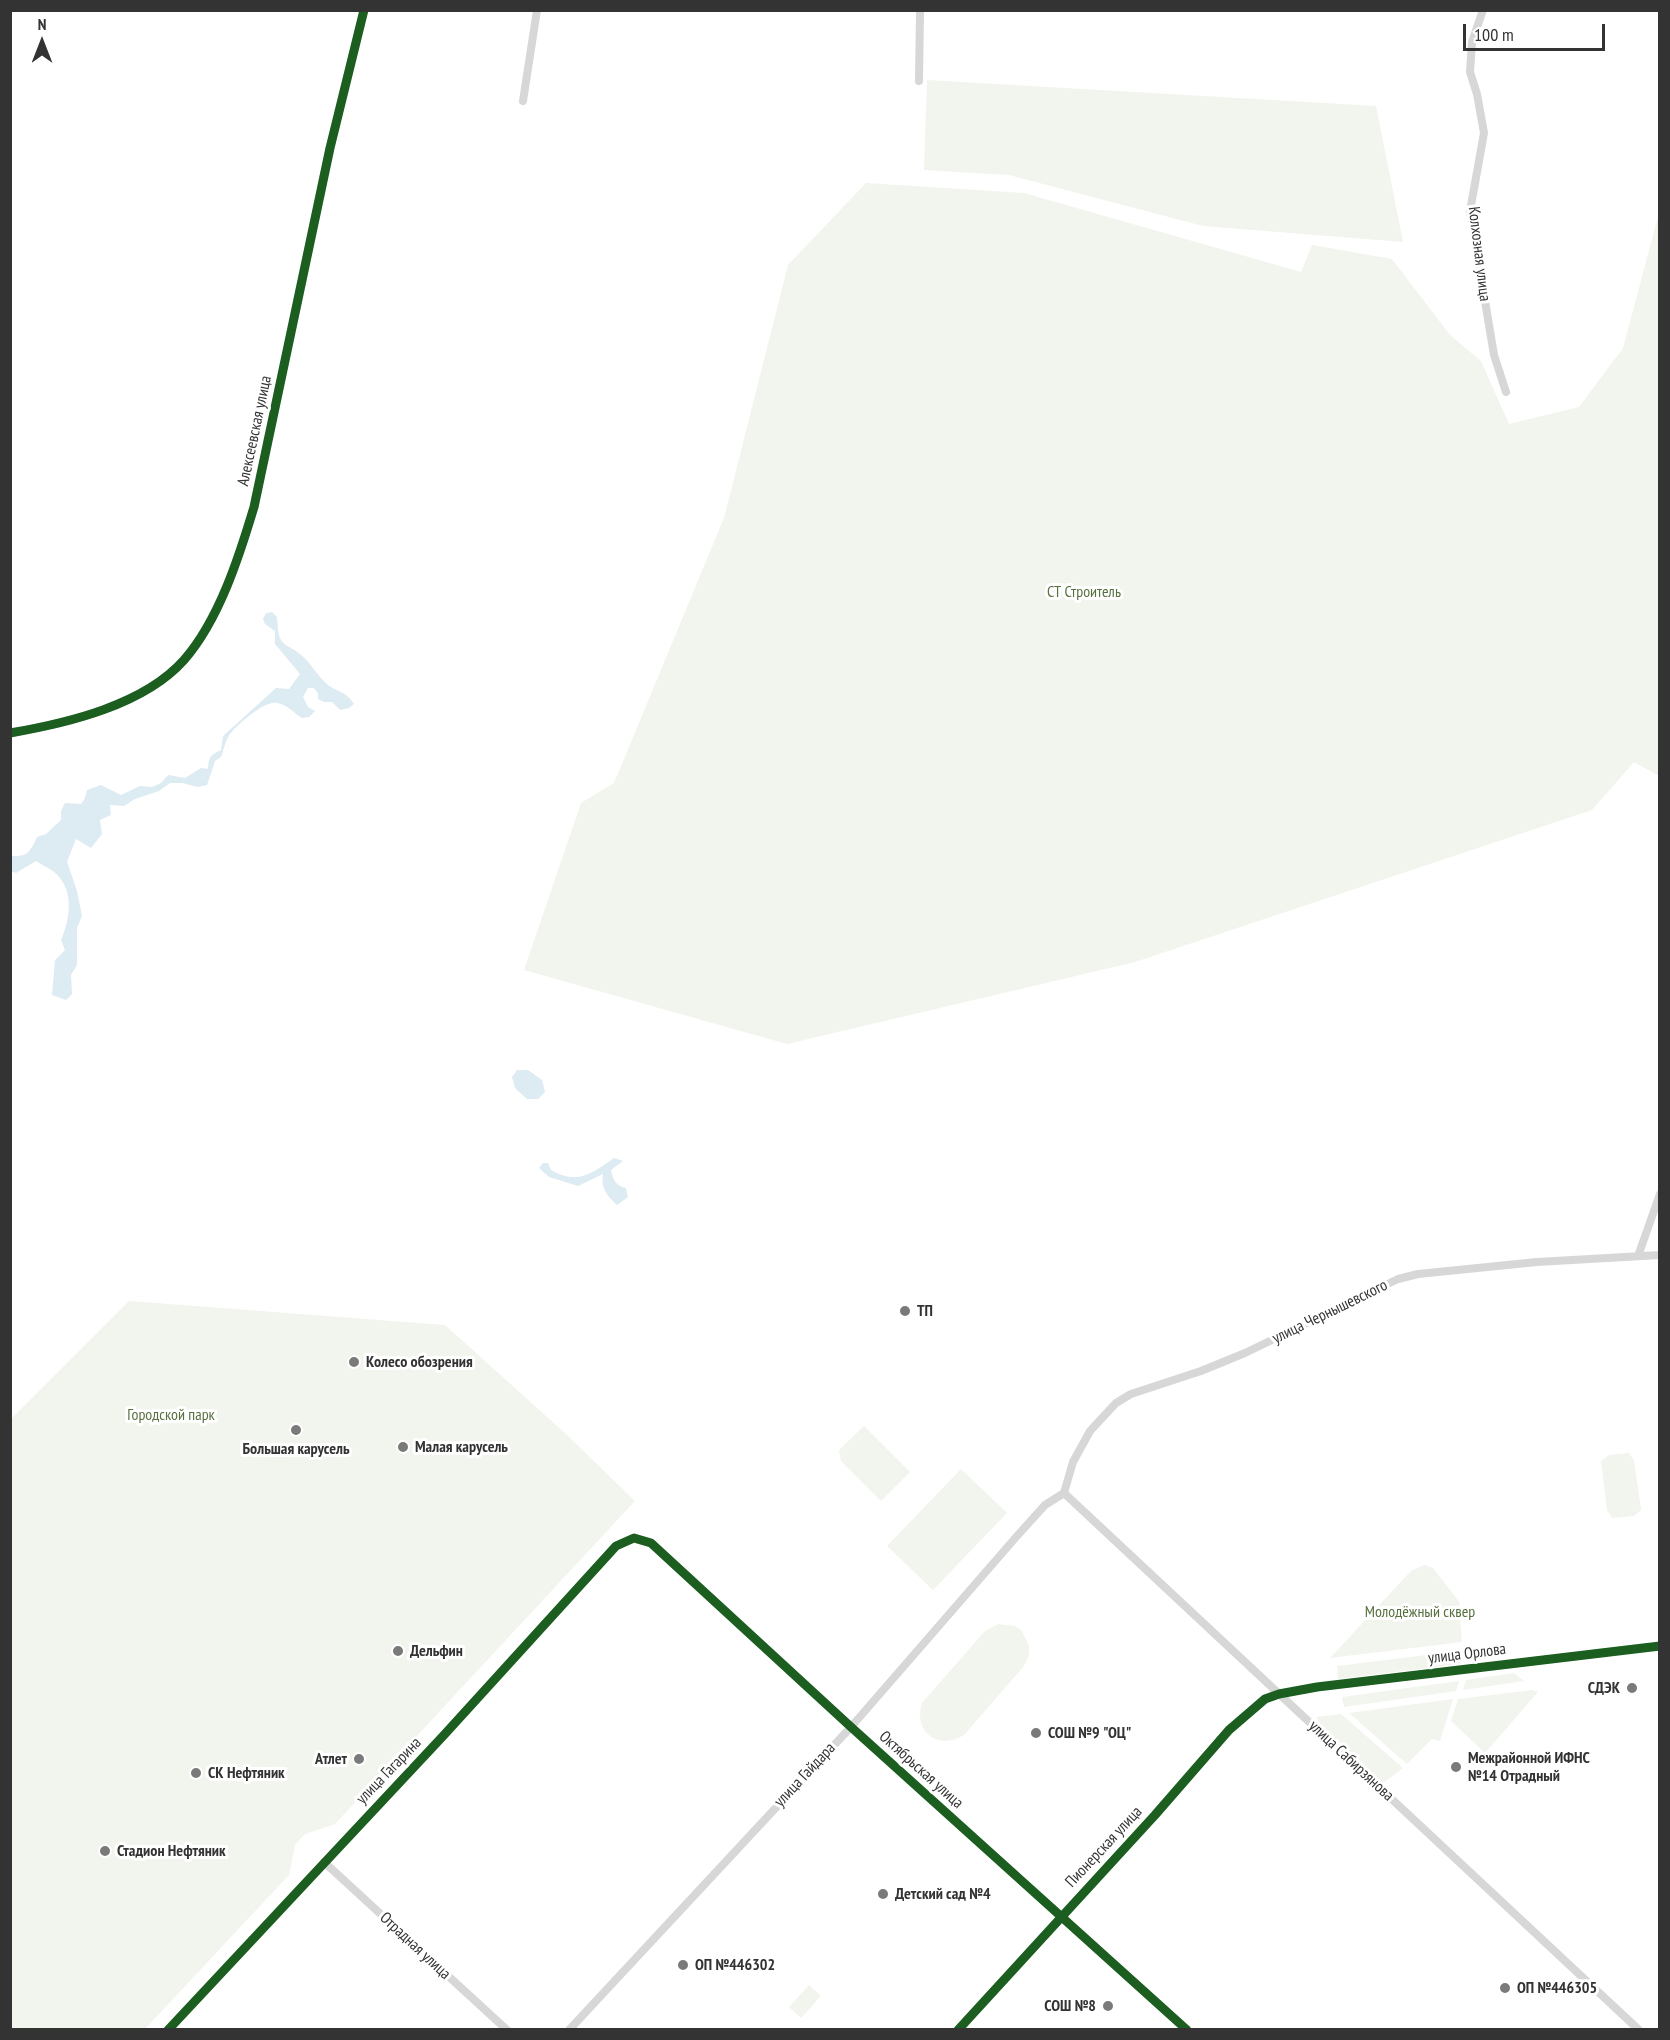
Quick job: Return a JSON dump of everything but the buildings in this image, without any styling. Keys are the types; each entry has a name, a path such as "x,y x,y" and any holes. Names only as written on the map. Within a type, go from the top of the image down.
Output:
{"street":[{"name":"Алексеевская улица","path":"10,733 54,724 108,708 151,686 167,675 189,654 218,604 245,539 254,507 330,148 364,10"},
{"path":"523,101 537,10"},
{"path":"919,81 920,10"},
{"name":"Колхозная улица","path":"1483,10 1472,42 1470,72 1477,94 1484,134 1470,212 1494,355 1506,392"},
{"path":"1638,1256 1659,1194"},
{"name":"улица Чернышевского","path":"1064,1493 1073,1462 1090,1431 1116,1403 1131,1394 1201,1371 1245,1353 1382,1285 1427,1273 1547,1261 1659,1255"},
{"name":"улица Сабирзянова","path":"1064,1493 1639,2030"},
{"name":"улица Гайдара","path":"570,2030 850,1727 1045,1505 1064,1493"},
{"name":"Октябрьская улица","path":"634,1538 651,1543 850,1727 1187,2030"},
{"name":"улица Гагарина","path":"168,2030 452,1727 616,1546 634,1538"},
{"name":"улица Орлова","path":"1279,1694 1317,1687 1659,1646"},
{"name":"Пионерская улица","path":"958,2030 1155,1815 1229,1730 1264,1699 1279,1694"},
{"name":"Отрадная улица","path":"324,1862 507,2030"}],"green space":[{"path":"927,80 1376,106 1403,242 1203,226 1009,175 924,170"},
{"name":"СТ Строитель","path":"866,183 1024,193 1301,272 1312,245 1392,259 1450,335 1481,361 1509,424 1579,407 1623,348 1659,213 1659,776 1634,762 1592,810 1135,962 787,1044 524,970 581,803 614,783 724,518 788,265"},
{"name":"Городской парк","path":"129,1301 445,1325 567,1435 635,1501 335,1824 305,1834 295,1845 289,1875 145,2029 11,2029 11,1419"},
{"path":"864,1426 910,1472 881,1501 841,1461 839,1450"},
{"path":"1629,1453 1634,1460 1641,1510 1634,1516 1612,1518 1607,1510 1601,1461 1609,1455"},
{"path":"961,1469 1007,1513 933,1590 887,1546"},
{"name":"Молодёжный сквер","path":"1424,1565 1433,1568 1460,1603 1462,1642 1330,1658 1411,1571"},
{"path":"998,1624 1015,1626 1022,1631 1029,1646 1029,1655 1024,1666 964,1735 945,1741 937,1740 924,1730 920,1713 922,1703 985,1631"},
{"path":"1459,1651 1460,1664 1338,1679 1337,1666"},
{"path":"1514,1673 1524,1681 1463,1690 1466,1680"},
{"path":"1459,1681 1456,1691 1344,1707 1342,1697"},
{"path":"1533,1690 1538,1692 1485,1753 1451,1721 1458,1699"},
{"path":"1453,1699 1440,1741 1432,1739 1407,1764 1349,1713"},
{"path":"1341,1714 1403,1768 1383,1783 1319,1723 1317,1717"},
{"path":"809,1985 821,1996 801,2018 789,2007"}],"shaded area":[{"path":"272,612 277,617 281,640 305,659 328,685 345,694 354,704 340,710 332,702 318,699 318,693 314,688 308,688 303,697 308,707 315,711 309,717 302,718 277,703 266,705 245,719 230,734 221,757 215,761 207,785 198,787 170,783 159,791 135,799 124,806 110,805 111,815 100,820 102,834 91,848 76,839 67,862 77,891 82,916 77,928 77,965 71,975 72,994 66,1000 52,995 55,960 65,950 61,940 68,917 67,893 58,875 36,861 16,873 11,871 11,856 21,856 28,852 37,837 46,834 61,820 61,811 65,803 81,804 87,790 101,785 121,795 140,786 152,787 161,783 168,775 185,778 201,768 208,769 211,757 221,750 223,736 276,688 289,689 300,674 275,644 275,631 265,624 263,619 266,613"},
{"path":"517,1070 528,1070 542,1080 545,1092 538,1099 527,1099 515,1088 512,1077"},
{"path":"614,1158 623,1161 611,1170 617,1184 626,1188 628,1197 617,1205 605,1191 603,1174 578,1186 549,1177 539,1168 543,1163 548,1163 551,1170 569,1177 577,1177 591,1173"}],"cycle path":[{"path":"10,733 56,724 104,710 148,689 184,660 208,626 218,607 242,546 254,507 330,148 364,10"},
{"path":"168,2030 444,1735 616,1546 634,1538 651,1543 1187,2030"},
{"path":"958,2030 1155,1815 1229,1730 1265,1699 1317,1687 1660,1646"}],"place":[{"name":"ТП","path":"905,1311"},
{"name":"Колесо обозрения","path":"354,1362"},
{"name":"Большая карусель","path":"296,1430"},
{"name":"Малая карусель","path":"403,1447"},
{"name":"Дельфин","path":"398,1651"},
{"name":"СДЭК","path":"1632,1688"},
{"name":"СОШ №9 \"ОЦ\"","path":"1036,1733"},
{"name":"Атлет","path":"359,1759"},
{"name":"Межрайонной ИФНС №14 Отрадный","path":"1456,1767"},
{"name":"СК Нефтяник","path":"196,1773"},
{"name":"Стадион Нефтяник","path":"105,1851"},
{"name":"Детский сад №4","path":"883,1894"},
{"name":"ОП №446302","path":"683,1965"},
{"name":"ОП №446305","path":"1505,1988"},
{"name":"СОШ №8","path":"1108,2006"}]}
